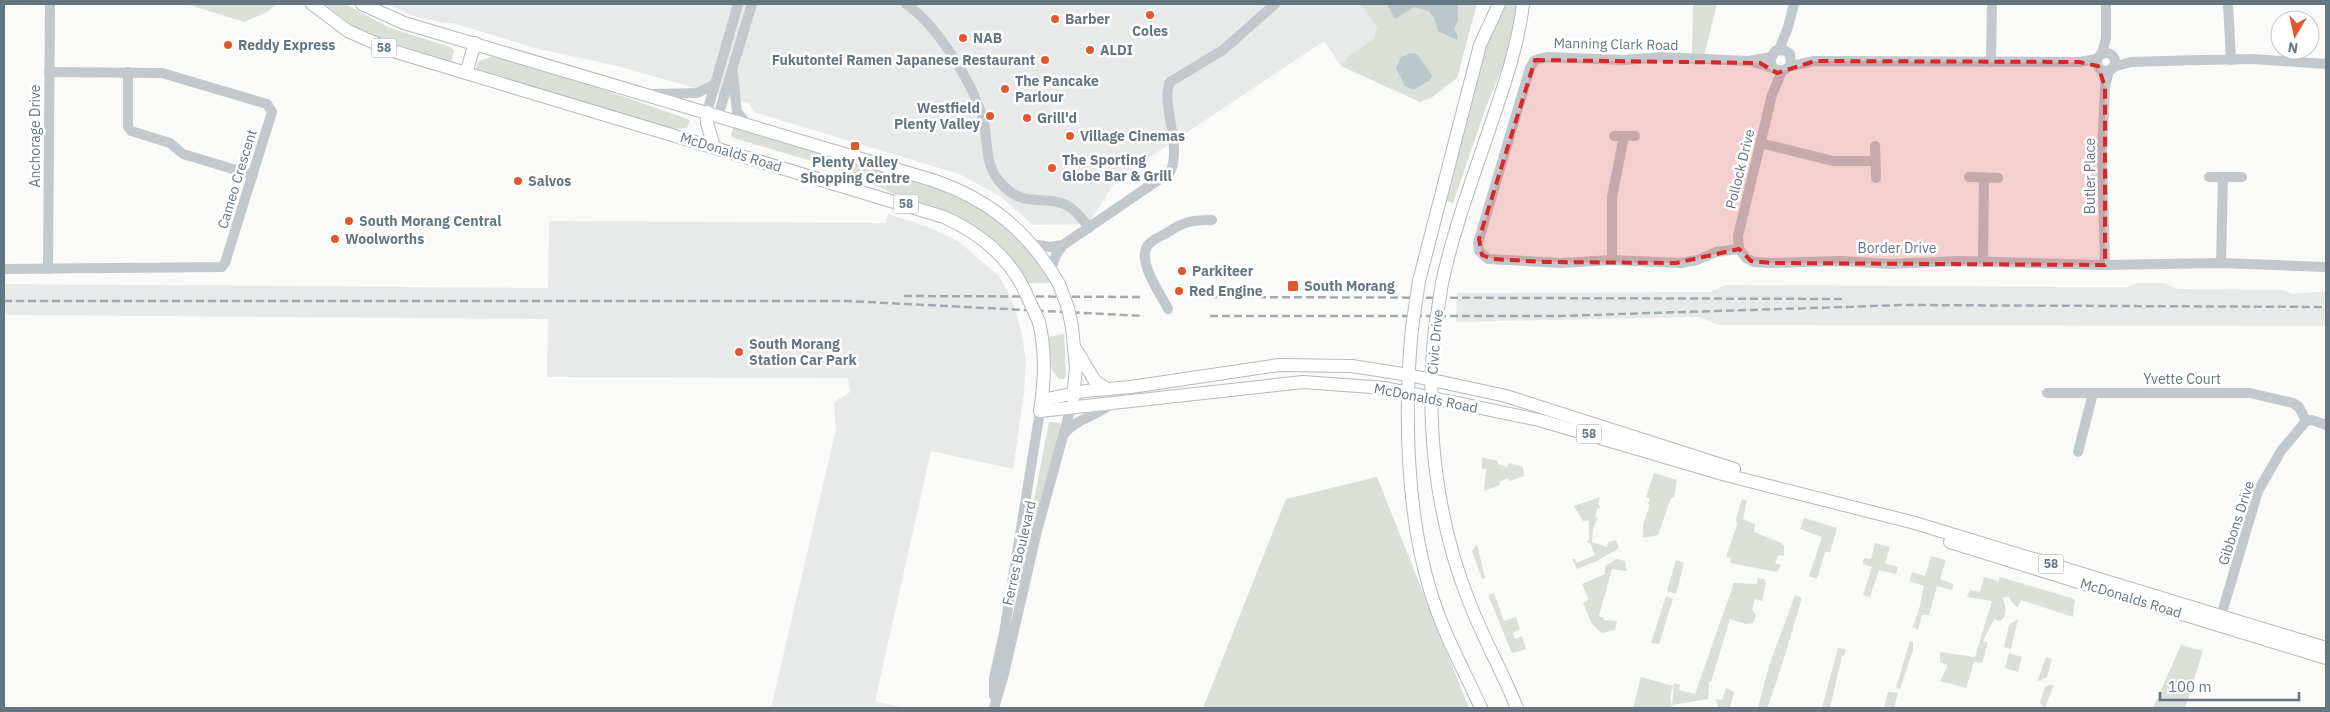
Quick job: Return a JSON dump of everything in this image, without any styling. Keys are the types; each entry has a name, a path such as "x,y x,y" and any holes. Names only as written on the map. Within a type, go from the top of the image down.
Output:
{"main road":[{"name":"McDonalds Road","path":"312,4 333,21 362,40 393,51 944,217 974,232 1010,266 1023,287 1038,322 1044,357 1041,406"},
{"name":"58","path":"362,4 392,19 964,191 999,213 1032,244 1059,284 1068,308 1072,327 1076,367 1072,406"},
{"name":"Civic Drive","path":"1481,708 1439,618 1419,549 1413,506 1409,375 1412,328 1419,281 1480,46 1499,4"},
{"name":"Civic Drive","path":"1518,708 1470,603 1449,538 1437,480 1431,380 1435,328 1442,283 1456,226 1509,68 1520,24 1522,4"},
{"path":"466,73 475,43"},
{"path":"712,114 714,147"},
{"name":"58","path":"1074,348 1095,381 1107,389"},
{"name":"McDonalds Road","path":"1041,406 1074,393 1289,364 1352,366 1409,375 1540,406 1725,466 1772,485"},
{"name":"McDonalds Road","path":"1041,406 1111,404 1304,382 1358,385 1409,393 1539,420 1726,475 1772,485 1915,523 2326,648"},
{"name":"McDonalds Road","path":"1880,515 1968,548 2326,658"}],"street":[{"name":"Anchorage Drive","path":"48,269 50,4"},
{"path":"712,114 714,85 738,4"},
{"path":"712,114 732,68 752,4"},
{"path":"906,4 936,33 976,98 985,130 987,158 998,180 1011,193 1026,199 1066,205 1076,212 1088,228"},
{"path":"1051,270 1056,255 1063,245 1170,172 1174,157 1171,115 1167,96 1170,82 1224,50 1275,4"},
{"name":"Pollock Drive","path":"1739,249 1738,232 1794,4"},
{"path":"1992,4 1992,62"},
{"name":"Butler Place","path":"2105,265 2102,152 2106,62 2106,4"},
{"path":"2228,4 2228,60"},
{"name":"Manning Clark Road","path":"1612,260 1561,263 1492,259 1485,257 1480,251 1479,239 1530,68 1535,60 1547,57 1623,60 1663,57 1748,61 2131,62 2228,60 2324,63"},
{"path":"732,68 737,112 748,125"},
{"name":"Cameo Crescent","path":"4,269 222,267 272,112 267,104 162,73 49,72"},
{"path":"128,72 128,127 131,131 170,143 182,154 253,175"},
{"path":"642,93 697,93 714,85"},
{"path":"1614,136 1630,136 1612,202 1612,260 1681,263 1696,260 1716,252 1739,249"},
{"path":"1760,143 1833,161 1876,161"},
{"path":"1875,146 1876,178"},
{"path":"1969,177 1998,178"},
{"path":"2209,177 2242,177"},
{"path":"2221,262 2223,177"},
{"path":"1983,262 1984,178"},
{"path":"1168,309 1149,272 1145,256 1146,250 1151,242 1184,222 1212,220"},
{"path":"1032,244 1050,247 1063,245"},
{"name":"Border Drive","path":"1739,249 1751,261 1771,264 1840,261 1890,264 1983,262 2105,265 2221,262 2326,267"},
{"path":"2078,452 2093,392"},
{"name":"Yvette Court","path":"2047,393 2261,394 2293,403 2299,407 2306,421"},
{"path":"1065,434 1076,423 1097,414 1111,404"},
{"name":"Ferres Boulevard","path":"994,707 994,678 1004,634 1041,406"},
{"name":"Ferres Boulevard","path":"994,707 1004,674 1037,530 1072,406"},
{"path":"2306,421 2312,420 2326,425"},
{"name":"Gibbons Drive","path":"2221,616 2258,491 2280,450 2306,421"}],"highlighted area":[{"path":"1535,60 1760,63 1777,73 1815,61 2079,62 2098,66 2105,87 2105,265 1771,263 1751,261 1739,249 1676,263 1545,262 1492,259 1482,255 1479,239"}],"shaded area":[{"path":"187,4 277,4 267,12 244,22"},
{"path":"325,4 345,4 390,28 450,47 454,50 451,64 400,48 369,35"},
{"name":"Westfield Plenty Valley","path":"389,4 1361,4 1377,27 1374,39 1350,55 1341,66 1324,41 1117,179 1088,224 1033,225 1000,196 959,174 754,112 749,103 617,66 539,49 453,23 443,23 410,15"},
{"path":"1361,4 1477,4 1457,78 1431,98 1420,102 1341,66 1350,55 1374,39 1377,27"},
{"path":"1387,4 1458,4 1458,20 1454,29 1458,36 1457,40 1438,31 1434,18 1429,11 1414,7 1395,19"},
{"path":"1504,4 1518,4 1509,51 1486,107 1453,203 1444,200 1483,51"},
{"path":"1693,4 1717,4 1704,56 1692,55"},
{"path":"1410,53 1417,54 1432,75 1430,80 1414,90 1405,86 1396,68 1401,57"},
{"path":"494,56 542,68 690,120 687,128 671,129 475,69 479,61"},
{"path":"733,127 939,187 956,195 989,214 1017,237 1041,266 1050,283 1027,283 951,215 909,200 831,167 734,138 731,136"},
{"path":"888,214 928,227 958,241 998,275 1011,297 1021,330 1026,361 1024,393 1013,469 931,451 875,701 904,708 771,708 836,429 834,402 850,392 848,378 547,377 548,319 4,315 4,284 548,288 549,221 886,223"},
{"path":"2138,283 2165,283 2176,289 2283,290 2292,294 2326,291 2326,326 1719,325 1699,317 1456,322 1457,293 1711,292 1725,285 2129,287"},
{"path":"1064,334 1066,375 1064,379 1059,379 1052,370 1047,337"},
{"path":"1049,422 1060,423 1060,431 1036,516 1022,584 1018,583"},
{"path":"1482,457 1498,461 1498,464 1507,467 1509,463 1523,467 1524,476 1510,481 1508,478 1499,482 1500,485 1484,491 1486,469 1482,469"},
{"path":"1654,473 1677,480 1674,498 1671,498 1658,535 1643,538 1643,525 1650,504 1648,504 1650,499 1646,497"},
{"path":"1377,477 1469,708 1203,708 1286,499"},
{"path":"1600,497 1598,505 1601,508 1597,509 1595,517 1598,518 1593,528 1592,542 1607,547 1608,542 1616,540 1619,548 1597,561 1577,569 1572,559 1575,559 1577,563 1595,555 1590,543 1587,541 1589,539 1589,520 1583,521 1574,506"},
{"path":"1742,499 1747,501 1743,519 1755,524 1754,532 1784,546 1784,556 1778,555 1775,563 1781,565 1777,572 1730,563 1731,558 1726,557 1737,525 1736,519"},
{"path":"1804,518 1837,528 1830,552 1825,552 1817,579 1809,576 1822,537 1800,529"},
{"path":"1875,543 1890,547 1885,563 1898,567 1896,574 1879,570 1870,597 1863,595 1872,567 1863,564 1864,558 1871,559"},
{"path":"1477,544 1485,578 1482,579 1472,551"},
{"path":"1931,556 1946,560 1940,579 1953,584 1952,590 1937,586 1929,615 1922,615 1918,630 1913,627 1924,586 1909,581 1912,572 1925,576"},
{"path":"1617,559 1625,561 1627,571 1612,569 1599,616 1604,618 1604,620 1617,621 1615,630 1602,633 1592,624 1583,603 1589,600 1582,584 1605,574 1605,566"},
{"path":"1676,560 1684,563 1676,594 1667,591"},
{"path":"1984,577 1998,581 1996,589 2000,577 2075,599 2073,617 2021,600 2018,607 2014,605 2009,597 2003,598 2006,610 2005,616 2000,621 1994,619 1983,641 1988,643 1982,663 1974,662 1966,688 1940,681 1948,665 1940,662 1940,652 1975,657 1992,601 1967,597 1970,590 1980,592"},
{"path":"1758,578 1764,579 1766,583 1762,601 1755,599 1752,609 1756,616 1753,623 1746,624 1730,619 1711,682 1709,682 1708,699 1672,705 1674,683 1680,685 1679,690 1695,694 1734,583 1757,584"},
{"path":"1494,593 1504,621 1516,617 1520,629 1513,633 1515,639 1522,636 1526,649 1512,653 1488,595"},
{"path":"1795,595 1802,598 1781,668 1767,708 1758,708 1769,666"},
{"path":"1666,596 1673,599 1659,644 1651,643"},
{"path":"2018,619 2011,649 2004,647 2009,625"},
{"path":"1910,641 1913,642 1913,650 1900,689 1896,687"},
{"path":"2181,645 2203,651 2185,708 2153,708"},
{"path":"1838,648 1846,649 1844,656 1842,656 1830,708 1822,708"},
{"path":"2009,653 2022,657 2018,672 2005,668"},
{"path":"2046,657 2052,659 2047,677 2037,682"},
{"path":"1641,677 1673,686 1670,697 1672,708 1633,708"},
{"path":"2054,685 2045,708 2040,703 2045,687"},
{"path":"1726,688 1734,692 1730,708 1718,708 1716,699 1722,700"},
{"path":"1888,692 1898,693 1894,708 1884,708"}],"railway":[{"path":"904,296 1144,297"},
{"path":"1210,297 1844,299"},
{"path":"4,301 847,301 1144,316"},
{"path":"1210,316 1559,316 1905,305 2326,307"}],"place":[{"name":"Coles","path":"1150,15"},
{"name":"Barber","path":"1055,19"},
{"name":"NAB","path":"963,38"},
{"name":"Reddy Express","path":"228,45"},
{"name":"ALDI","path":"1090,50"},
{"name":"Fukutontei Ramen Japanese Restaurant","path":"1045,60"},
{"name":"The Pancake Parlour","path":"1005,89"},
{"name":"Westfield Plenty Valley","path":"990,116"},
{"name":"Grill'd","path":"1027,118"},
{"name":"Village Cinemas","path":"1070,136"},
{"name":"Plenty Valley Shopping Centre","path":"855,146"},
{"name":"The Sporting Globe Bar & Grill","path":"1052,168"},
{"name":"Salvos","path":"518,181"},
{"name":"South Morang Central","path":"349,221"},
{"name":"Woolworths","path":"335,239"},
{"name":"Parkiteer","path":"1182,271"},
{"name":"South Morang","path":"1293,286"},
{"name":"Red Engine","path":"1179,291"},
{"name":"South Morang Station Car Park","path":"739,352"}]}
